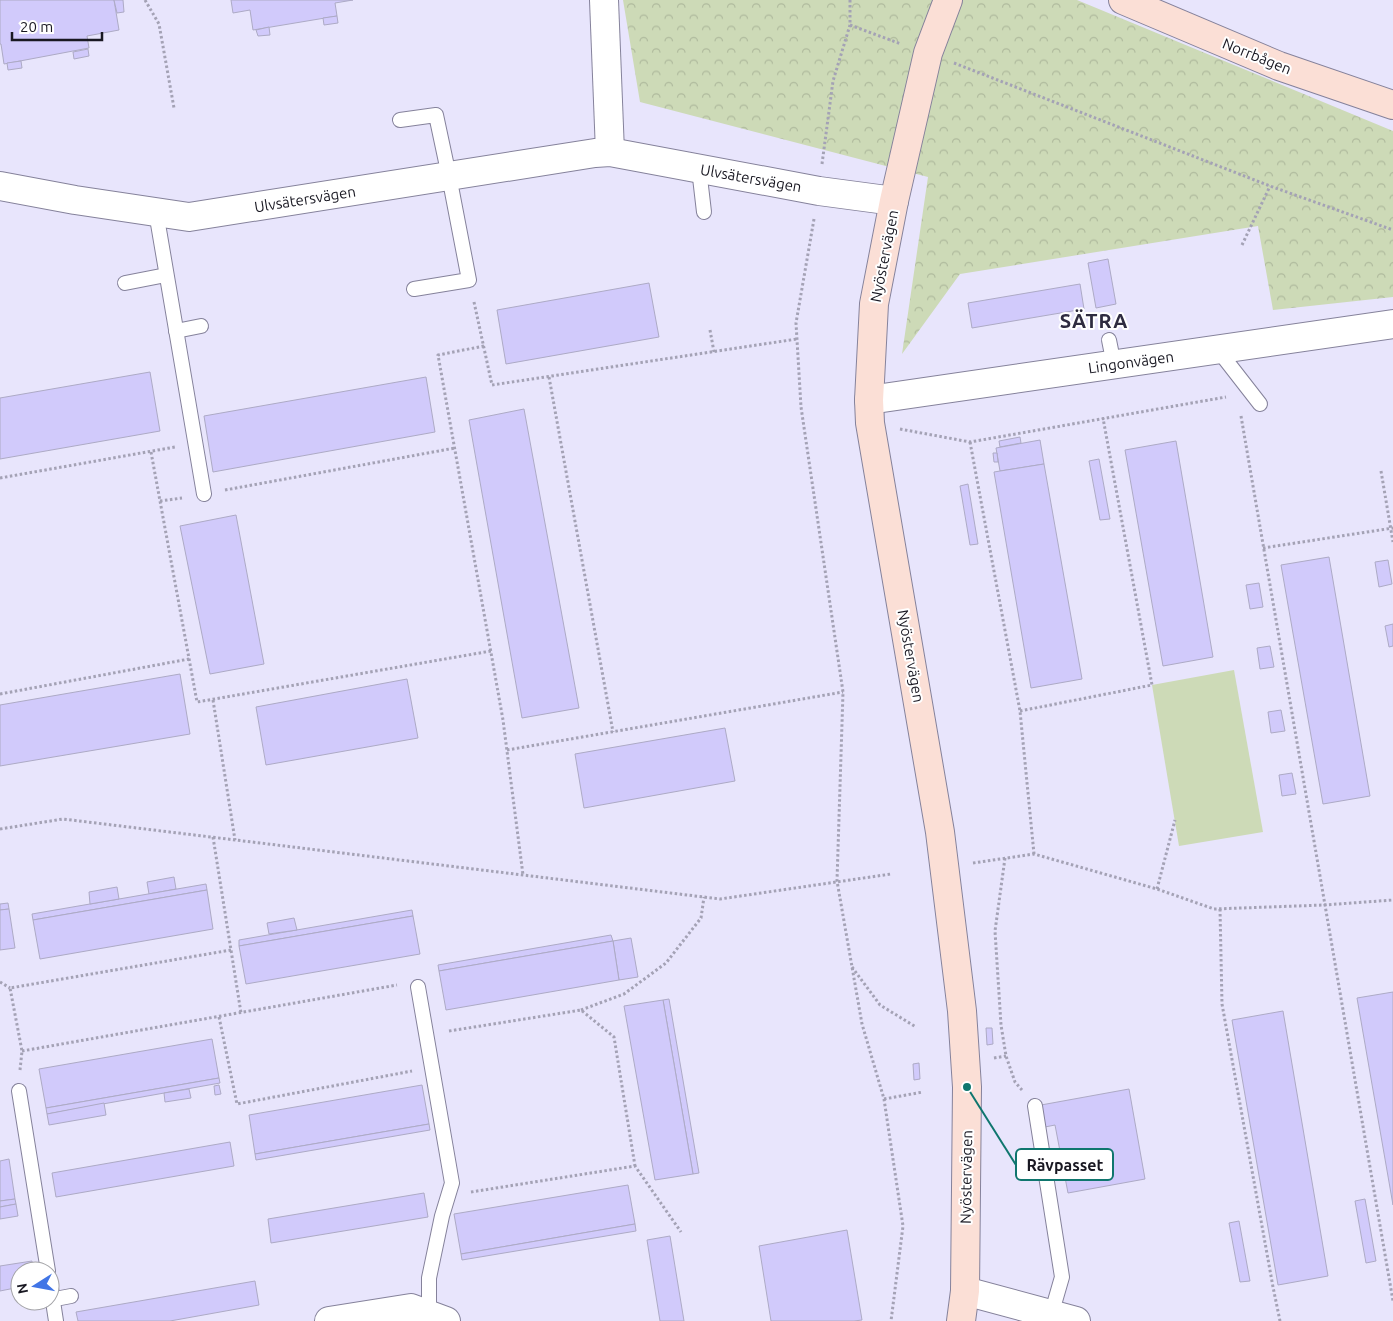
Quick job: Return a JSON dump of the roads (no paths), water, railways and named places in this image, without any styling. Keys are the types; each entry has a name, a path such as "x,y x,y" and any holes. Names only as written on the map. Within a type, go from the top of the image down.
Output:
{"street":[{"path":"604,0 610,152"},
{"name":"Nyöstervägen","path":"948,0 928,53 894,201 874,304 870,412 940,832 962,1010 967,1087 964,1291 961,1321"},
{"name":"Norrbågen","path":"1123,0 1279,66 1393,105"},
{"name":"Ulvsätersvägen","path":"0,186 75,200 189,217 610,152 819,191 894,201"},
{"name":"Lingonvägen","path":"870,412 1111,352 1225,359 1393,324"},
{"path":"964,1291 1060,1319"},
{"path":"330,1321 411,1308 437,1318"}],"lane":[{"path":"400,120 436,115 450,176 469,280 414,289"},
{"path":"699,169 704,212"},
{"path":"156,212 204,494"},
{"path":"125,283 166,275"},
{"path":"176,331 200,326"},
{"path":"1225,359 1260,404"},
{"path":"418,987 452,1182 428,1278 437,1318"},
{"path":"19,1091 46,1261"},
{"path":"1035,1106 1062,1277 1060,1319"},
{"path":"60,1298 71,1296"}],"place":[{"name":"Rävpasset","path":"967,1087"}],"district":[{"name":"SÄTRA","path":"1094,320"}]}
